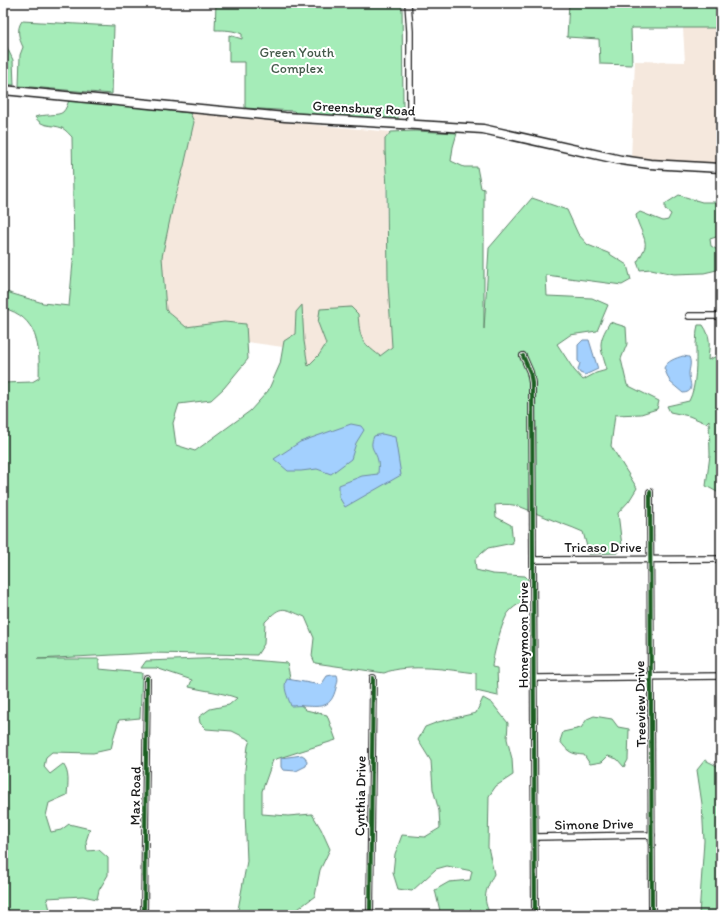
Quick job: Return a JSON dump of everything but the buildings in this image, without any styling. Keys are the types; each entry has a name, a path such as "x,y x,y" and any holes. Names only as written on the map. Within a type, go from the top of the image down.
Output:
{"main road":[{"name":"Greensburg Road","path":"3,90 285,117 410,124 492,131 595,155 634,162 721,168"}],"street":[{"path":"408,3 410,25 410,124"},
{"path":"689,316 721,316"},
{"name":"Honeymoon Drive","path":"523,356 530,372 532,383 535,678 535,915"},
{"name":"Treeview Drive","path":"650,492 652,915"},
{"name":"Tricaso Drive","path":"534,560 721,559"},
{"path":"535,678 721,676"},
{"name":"Max Road","path":"144,915 147,678"},
{"name":"Cynthia Drive","path":"370,915 372,678"},
{"name":"Simone Drive","path":"535,836 652,835"}],"shaded area":[{"path":"683,28 721,28 721,164 631,159 635,61 685,62"},
{"path":"190,113 391,132 385,139 388,283 392,347 380,356 370,349 360,336 358,314 318,323 326,344 319,355 308,366 304,341 296,312 295,334 284,341 283,347 247,342 246,324 224,322 185,327 166,310 162,257 194,123"}],"green space":[{"name":"Green Youth Complex","path":"216,3 402,3 403,106 398,119 385,120 297,114 294,111 245,108 245,62 229,62 229,35 242,39 242,34 226,30 215,30"},
{"path":"569,3 721,3 721,28 631,28 632,65 600,64 599,39 567,37"},
{"path":"22,21 114,26 112,94 19,86 20,55 23,47 19,37 19,27"},
{"path":"3,39 13,60 14,85 3,84"},
{"path":"69,100 190,113 194,122 162,257 166,310 186,327 224,322 246,324 248,359 224,388 211,400 179,404 173,423 176,445 195,451 250,411 268,391 280,364 284,341 295,334 296,312 302,305 304,341 308,366 319,355 326,344 318,323 320,309 351,307 358,314 359,329 362,338 368,346 380,356 392,347 388,283 385,151 385,139 391,132 415,131 457,133 451,161 464,167 477,167 481,188 484,189 484,329 489,248 532,198 567,210 578,234 588,245 608,253 627,265 631,280 622,285 546,275 547,296 592,298 608,305 597,331 570,335 557,344 574,370 583,380 596,373 607,370 601,350 601,341 610,322 626,327 627,344 621,359 627,385 659,401 657,409 641,414 615,415 611,446 637,488 629,501 618,513 622,546 617,553 589,554 583,532 515,505 495,505 496,517 511,525 513,543 488,548 475,559 476,570 492,574 525,576 528,579 522,602 516,605 506,616 496,647 492,667 497,668 498,696 476,691 476,673 430,668 405,668 384,673 315,663 312,656 314,638 305,617 283,609 275,612 265,622 264,644 257,655 150,653 37,659 99,659 99,669 142,673 140,718 119,720 111,749 93,753 52,752 46,757 44,767 50,774 63,764 67,771 68,779 67,795 49,803 46,816 51,832 61,830 69,824 90,829 86,841 87,851 99,850 108,858 108,875 99,890 97,899 83,896 47,898 50,910 67,915 3,915 3,383 32,382 39,378 39,355 34,334 24,318 15,312 3,308 3,291 43,303 69,306 74,251 72,137 62,128 41,123 35,117 54,115 63,112"},
{"path":"679,195 702,202 719,202 721,204 721,229 719,236 710,239 711,246 721,252 721,269 704,273 674,274 651,269 640,270 637,262 645,247 645,243 636,215 640,212 663,221 668,220 671,214 665,209 665,204"},
{"path":"698,325 703,325 708,334 708,360 717,356 721,357 721,493 706,486 710,455 709,420 706,423 689,416 670,412 667,406 689,401 692,395 696,374 696,344"},
{"path":"227,658 287,663 295,700 306,710 327,715 336,740 273,760 262,791 262,814 288,816 312,814 330,849 320,870 315,896 290,915 237,915 247,861 245,769 250,740 232,731 206,729 200,723 199,717 210,709 229,705 237,698 189,687 192,680 156,668 141,668 146,661"},
{"path":"483,698 492,703 508,723 507,739 512,759 513,775 496,786 489,796 488,847 494,874 487,889 485,899 491,915 441,915 435,890 449,882 470,880 472,871 447,866 436,869 412,891 398,889 393,873 395,854 402,835 425,837 440,828 439,811 433,789 431,761 418,740 425,727 438,722 476,713"},
{"path":"594,716 612,719 618,727 629,729 628,760 624,767 617,759 608,756 602,762 590,764 584,755 570,752 560,741 563,732 581,728 587,719"},
{"path":"705,760 721,768 721,915 699,915 704,841 702,804 697,770"}],"water":[{"path":"583,340 589,340 598,369 585,375 580,373 578,370 580,363 578,361 578,345"},
{"path":"683,356 689,357 690,359 689,374 691,389 683,393 670,382 664,368 669,362"},
{"path":"351,424 361,426 364,430 356,443 351,459 331,474 317,469 288,471 274,459 300,442"},
{"path":"382,434 395,437 401,475 345,507 339,497 339,485 362,476 378,474 378,461 372,447 372,440 374,436"},
{"path":"337,675 338,680 334,695 328,703 321,706 291,706 285,689 287,679 321,685 327,676"},
{"path":"302,755 305,757 307,762 306,766 296,771 283,770 281,767 281,758"}],"cycle path":[{"path":"523,356 530,372 532,383 535,915"},
{"path":"650,492 652,915"},
{"path":"144,915 147,678"},
{"path":"370,915 373,678"}]}
